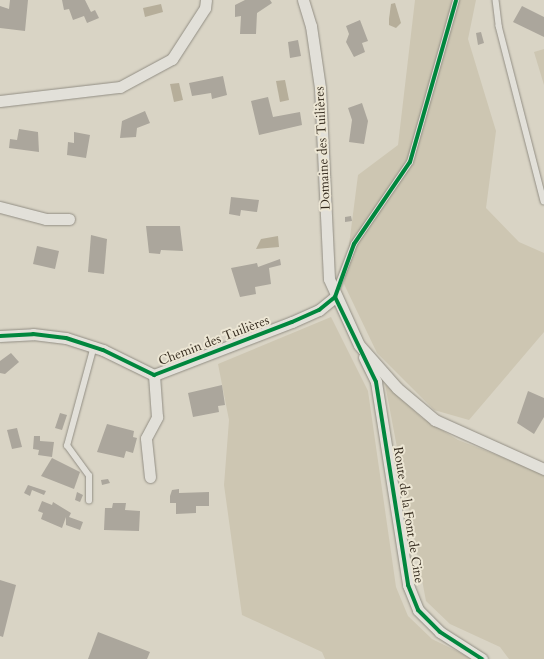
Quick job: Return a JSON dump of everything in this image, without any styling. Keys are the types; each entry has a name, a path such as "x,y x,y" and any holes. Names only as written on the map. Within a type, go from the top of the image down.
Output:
{"street":[{"path":"0,101 120,87 172,59 205,8 206,0"},
{"name":"Domaine des Tuilières","path":"303,0 311,26 320,88 328,267 334,297"},
{"path":"0,207 46,219 69,219"},
{"path":"334,297 359,345 397,388 435,420 544,469"},
{"name":"Chemin des Tuilières","path":"0,336 33,334 94,346 154,375 292,322 319,310 334,297"},
{"name":"Route de la Font de Cine","path":"359,345 376,382 408,586 418,610 440,632 482,659"},
{"name":"Chemin des Tuilières","path":"150,477 146,438 157,417 154,375"}],"lane":[{"path":"334,297 354,244 410,162 456,0"},
{"path":"496,0 499,26 544,201"},
{"path":"89,501 88,476 67,446 94,346"}],"shaded area":[{"path":"415,0 476,0 468,39 496,131 486,208 519,242 544,253 544,332 469,420 434,410 377,353 344,284 358,175 398,145"},
{"path":"395,3 401,23 396,28 389,25 391,4"},
{"path":"161,4 163,12 145,17 143,8"},
{"path":"544,49 544,85 534,52"},
{"path":"285,80 289,100 280,102 276,81"},
{"path":"179,83 183,100 174,102 170,84"},
{"path":"278,236 279,247 256,249 261,239"},
{"path":"331,317 368,391 396,587 408,616 432,639 473,659 325,659 322,652 242,615 224,485 229,420 218,364"},
{"path":"385,384 421,417 458,440 544,473 544,659 509,659 500,647 450,624 426,601"}],"building":[{"path":"10,0 28,0 25,31 0,28 0,6 9,9"},
{"path":"62,0 85,0 91,12 95,10 99,18 87,23 84,16 73,20 69,9 64,10"},
{"path":"245,0 270,0 272,3 257,13 256,34 240,34 241,16 235,17 235,5"},
{"path":"522,6 544,17 544,37 513,22"},
{"path":"360,20 368,41 362,43 365,52 354,57 346,42 349,34 346,26"},
{"path":"481,32 484,43 478,45 476,33"},
{"path":"298,40 301,56 290,58 288,42"},
{"path":"223,76 227,95 212,99 211,93 192,96 189,83"},
{"path":"268,97 273,117 300,112 302,125 259,135 251,101"},
{"path":"362,103 368,121 364,144 349,142 352,120 348,108"},
{"path":"145,111 150,123 137,128 136,137 120,138 122,121"},
{"path":"19,129 38,132 39,152 9,148 10,139 17,140"},
{"path":"74,132 90,135 86,158 67,155 68,142 74,143"},
{"path":"231,197 259,200 257,212 241,210 240,216 229,214"},
{"path":"351,216 352,221 345,222 345,217"},
{"path":"146,226 180,226 183,251 161,250 160,254 149,253"},
{"path":"91,235 107,239 104,274 88,272"},
{"path":"37,246 59,251 55,269 33,264"},
{"path":"280,259 281,265 269,268 271,284 255,287 256,294 240,297 231,268 257,263 258,267"},
{"path":"11,353 19,362 5,374 0,373 0,361"},
{"path":"222,385 225,405 218,406 219,412 193,417 188,393"},
{"path":"528,391 544,398 544,417 534,434 517,423"},
{"path":"60,413 67,415 62,430 55,428"},
{"path":"107,424 134,431 133,437 137,438 133,453 126,451 124,458 97,452"},
{"path":"17,428 22,447 12,449 7,430"},
{"path":"34,436 40,436 40,441 54,442 52,457 38,455 39,450 33,449"},
{"path":"52,458 80,472 74,489 41,476"},
{"path":"108,479 110,483 102,485 101,480"},
{"path":"28,485 46,491 44,495 32,490 30,496 24,493"},
{"path":"179,489 179,493 209,492 209,506 196,506 196,513 176,514 176,503 170,503 170,496 172,490"},
{"path":"77,492 83,495 80,502 75,500"},
{"path":"42,501 52,505 53,502 71,513 69,517 83,522 80,530 66,525 66,517 62,528 41,519 43,513 38,511"},
{"path":"113,503 126,503 125,510 140,511 139,531 104,530 105,508 112,508"},
{"path":"0,580 16,585 3,637 0,636"},
{"path":"98,632 150,652 147,659 88,659"}],"cycle path":[{"path":"335,297 354,244 410,162 456,0"},
{"path":"335,297 376,382 408,585 418,610 440,632 482,659"},
{"path":"0,336 33,334 66,338 103,350 154,375 292,322 319,310 335,297"}]}
